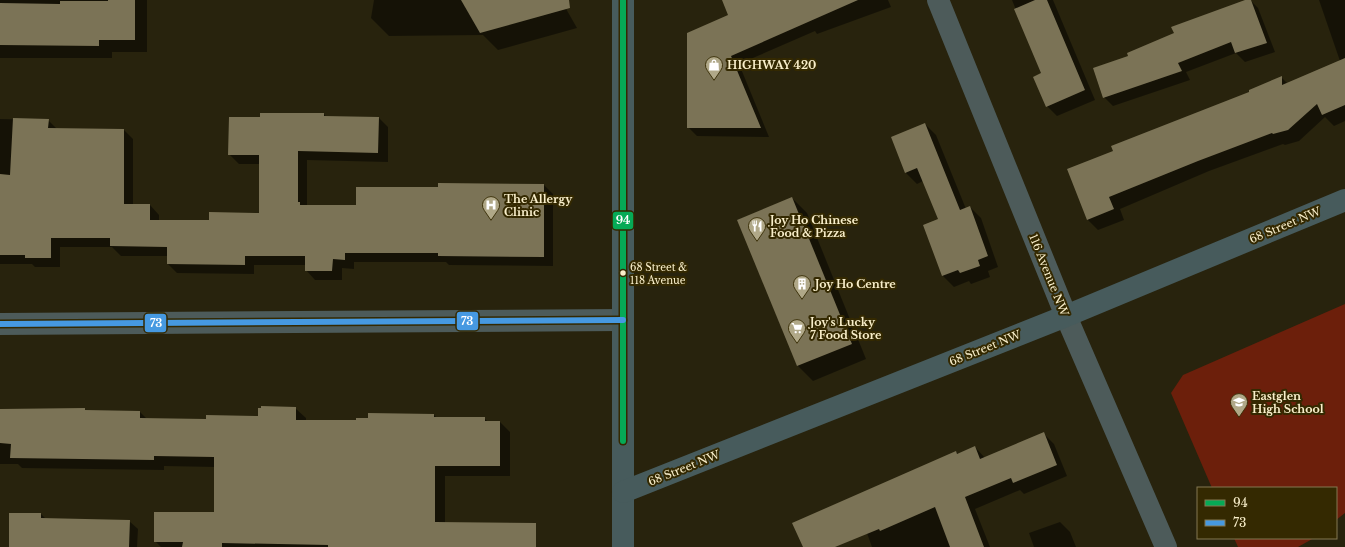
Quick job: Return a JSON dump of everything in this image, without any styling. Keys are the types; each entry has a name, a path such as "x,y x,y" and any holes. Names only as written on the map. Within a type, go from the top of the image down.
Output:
{"street":[{"path":"623,0 623,547"},
{"name":"116 Avenue NW","path":"938,0 1066,316 1166,547"},
{"name":"68 Street NW","path":"623,492 1066,316 1345,200"},
{"path":"0,324 623,320"}],"shaded area":[{"path":"1345,304 1345,513 1337,519 1337,487 1212,487 1171,393 1183,375"},
{"path":"1234,539 1312,539 1298,547 1238,547"}],"building":[{"path":"135,0 135,40 99,40 99,46 0,45 0,3 60,4 60,1"},
{"path":"461,0 569,0 570,8 480,33"},
{"path":"722,0 858,0 731,56 761,128 687,128 687,33 728,15"},
{"path":"1035,0 1047,0 1085,90 1046,107 1033,77 1041,73 1014,9"},
{"path":"1245,0 1251,0 1267,43 1235,53 1231,42 1178,63 1182,71 1103,98 1093,68 1128,56 1127,53 1174,33 1171,27"},
{"path":"1345,58 1345,105 1322,115 1317,104 1288,130 1272,133 1109,197 1114,209 1087,220 1067,169 1113,151 1111,146 1249,92 1249,90 1282,76 1282,85"},
{"path":"260,113 324,113 324,116 379,117 378,153 298,151 298,202 300,202 300,205 356,205 356,187 438,187 438,183 544,184 544,257 438,256 438,253 345,253 345,260 333,259 332,271 305,271 305,256 245,256 245,265 167,264 167,247 110,246 110,238 51,238 51,258 25,258 25,255 0,255 0,174 10,175 13,118 49,119 48,128 124,129 124,204 150,204 150,220 209,220 209,212 259,213 259,155 228,155 229,117 260,117"},
{"path":"925,123 960,210 970,206 988,256 978,260 980,266 960,273 958,270 942,276 923,225 938,219 917,168 905,173 891,137"},
{"name":"Joy Ho Centre","path":"792,197 852,344 797,366 737,220"},
{"path":"261,406 296,407 296,420 356,420 356,418 368,418 368,413 434,414 434,417 485,417 485,421 500,421 500,466 435,466 435,522 536,523 536,547 328,547 328,545 222,543 222,547 182,547 183,542 154,542 154,512 214,512 214,457 154,456 154,460 10,458 11,444 0,443 0,409 85,408 85,410 140,411 140,418 206,419 206,415 258,416 258,408 261,408"},
{"path":"1044,432 1057,465 1013,483 1011,478 965,497 984,547 950,547 935,507 880,531 879,529 835,547 803,547 792,523 956,451 957,454 975,446 980,459"},
{"path":"9,513 41,513 41,518 130,520 129,547 9,547"}],"transit line":[{"name":"94","path":"623,0 623,441"},
{"name":"73","path":"0,324 623,320"}],"place":[{"name":"HIGHWAY 420","path":"714,80"},
{"name":"The Allergy Clinic","path":"491,220"},
{"name":"Joy Ho Chinese Food & Pizza","path":"757,241"},
{"name":"68 Street & 118 Avenue","path":"623,273"},
{"name":"Joy Ho Centre","path":"802,299"},
{"name":"Joy's Lucky 7 Food Store","path":"797,343"},
{"name":"Eastglen High School","path":"1239,417"}]}
